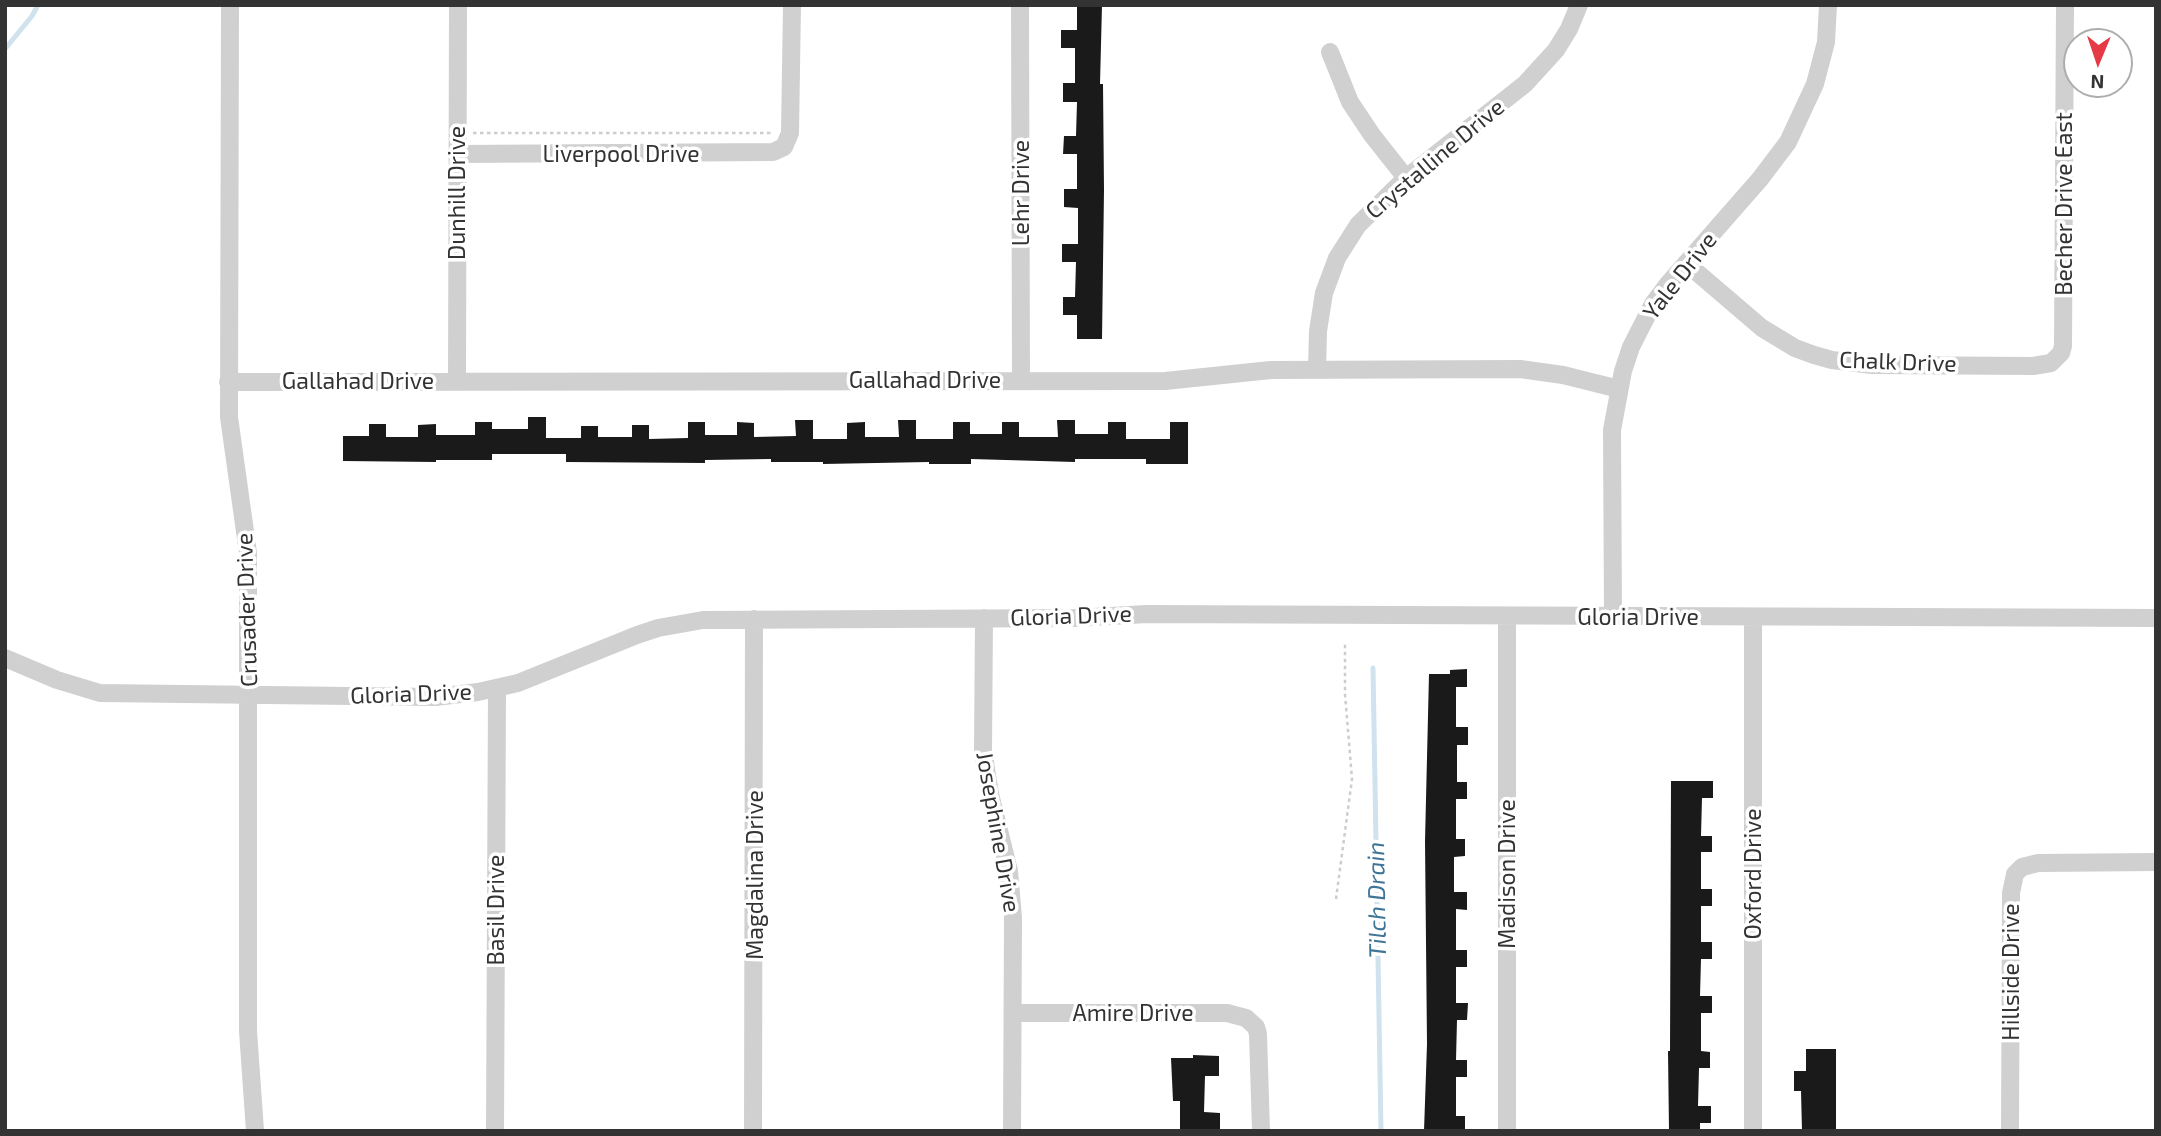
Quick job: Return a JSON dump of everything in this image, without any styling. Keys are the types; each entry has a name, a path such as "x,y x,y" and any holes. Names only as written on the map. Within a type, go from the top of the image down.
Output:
{"street":[{"name":"Crusader Drive","path":"230,5 229,382 231,438 248,553 247,1031 255,1131"},
{"name":"Dunhill Drive","path":"457,381 458,5"},
{"path":"778,140 790,133 792,121 792,5"},
{"name":"Lehr Drive","path":"1020,5 1021,380"},
{"name":"Crystalline Drive","path":"1317,370 1320,313 1329,275 1346,241 1358,225 1406,178 1525,84 1556,50 1569,30 1579,5"},
{"name":"Yale Drive","path":"1613,617 1612,430 1623,371 1641,325 1653,304 1760,179 1788,142 1815,84 1826,42 1828,5"},
{"name":"Becher Drive East","path":"2056,359 2063,346 2065,5"},
{"path":"1330,52 1350,102 1371,135 1406,178"},
{"name":"Liverpool Drive","path":"457,154 760,154 773,152 778,140"},
{"name":"Chalk Drive","path":"1686,263 1762,328 1796,348 1832,360 1872,365 2033,366 2051,363 2056,359"},
{"name":"Gallahad Drive","path":"229,382 1165,381 1251,371 1520,369 1563,375 1619,389"},
{"name":"Gloria Drive","path":"5,658 57,680 100,693 435,696 497,688 544,673 658,628 703,620 1074,618 1147,614 2156,618"},
{"name":"Madison Drive","path":"1507,617 1507,1131"},
{"name":"Oxford Drive","path":"1752,1131 1753,617"},
{"name":"Josephine Drive","path":"984,618 983,750 990,794 1009,872 1013,918 1012,1131"},
{"name":"Magdalina Drive","path":"753,1131 754,619"},
{"name":"Basil Drive","path":"495,1131 497,688"},
{"name":"Hillside Drive","path":"2010,1131 2011,893 2015,874 2022,867 2038,863 2156,862"},
{"name":"Amire Drive","path":"1013,1013 1238,1014 1251,1021 1258,1034 1261,1131"}],"path":[{"path":"469,133 778,140"},
{"path":"1336,899 1352,779 1345,694 1345,644"}],"building":[{"path":"1077,5 1102,5 1102,339 1077,339 1077,315 1063,315 1063,297 1075,297 1076,262 1062,262 1062,244 1078,244 1078,208 1064,207 1064,189 1077,189 1077,154 1063,154 1064,136 1076,136 1077,102 1063,102 1063,83 1075,83 1075,48 1061,48 1061,30 1077,30"},
{"path":"528,417 546,417 546,438 581,438 581,426 598,426 598,437 632,437 632,425 649,425 649,439 688,438 688,422 705,422 705,435 737,435 737,422 754,423 754,437 796,436 795,420 813,420 813,439 847,439 847,423 865,422 865,437 899,437 898,420 916,420 916,439 953,439 953,422 970,422 970,434 1002,434 1002,422 1019,422 1019,437 1058,437 1057,420 1075,420 1075,434 1108,434 1108,422 1126,422 1126,439 1170,439 1170,422 1188,422 1188,464 1146,464 1146,459 1075,459 1075,462 971,459 971,464 823,464 771,462 771,459 705,460 705,463 566,462 566,454 492,454 492,460 436,462 343,461 343,436 369,436 369,424 386,424 386,437 418,437 418,425 436,424 436,435 475,435 475,422 492,422 492,429 528,429"},
{"path":"1467,669 1467,687 1456,687 1456,727 1468,727 1468,745 1457,745 1457,782 1467,782 1467,799 1456,799 1456,839 1465,839 1465,856 1454,857 1454,892 1467,892 1467,910 1456,909 1456,950 1467,950 1467,967 1456,967 1456,1003 1468,1003 1467,1020 1457,1020 1456,1060 1467,1060 1467,1077 1456,1077 1456,1116 1465,1116 1465,1131 1424,1131 1427,1044 1425,841 1429,674 1450,674 1450,670"},
{"path":"1671,781 1713,781 1713,798 1702,798 1701,836 1712,836 1712,852 1701,852 1701,889 1712,889 1712,906 1701,906 1701,942 1712,942 1712,959 1701,959 1700,996 1712,996 1712,1013 1701,1013 1701,1051 1710,1052 1710,1068 1699,1068 1698,1106 1711,1106 1711,1123 1700,1123 1700,1131 1669,1131"},
{"path":"1806,1049 1836,1049 1836,1131 1802,1131 1801,1091 1794,1091 1794,1071 1806,1071"},
{"path":"1193,1055 1219,1056 1219,1076 1205,1076 1204,1112 1220,1113 1220,1130 1180,1131 1180,1101 1173,1101 1171,1058 1193,1058"}],"waterway":[{"path":"5,49 38,5"},
{"name":"Tilch Drain","path":"1373,668 1381,1131"}]}
